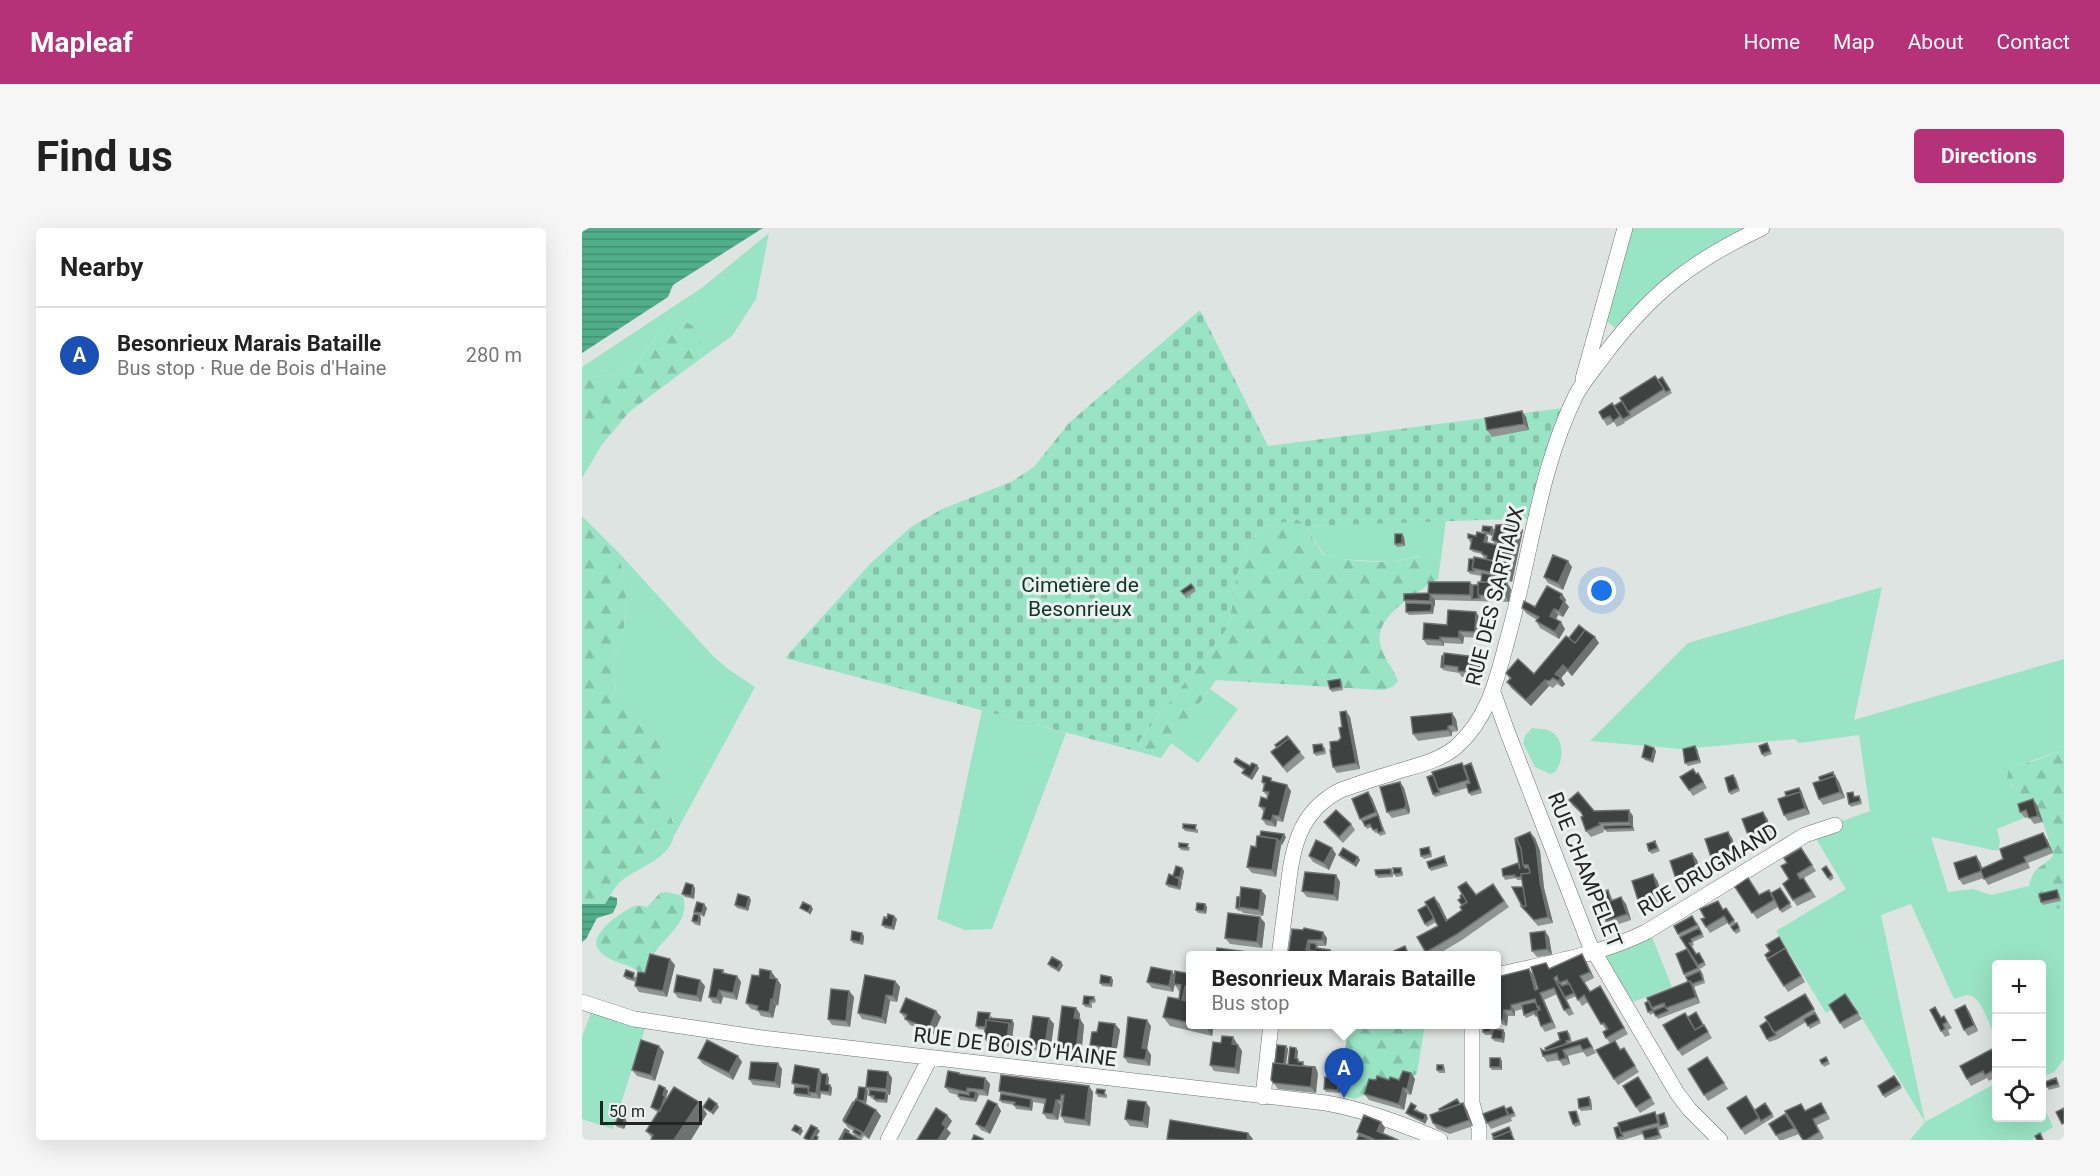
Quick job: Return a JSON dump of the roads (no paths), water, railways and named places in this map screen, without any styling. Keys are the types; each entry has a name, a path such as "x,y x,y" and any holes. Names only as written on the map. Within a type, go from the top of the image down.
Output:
{"street":[{"path":"1580,387 1625,228"},
{"name":"RUE DES SARTIAUX","path":"1280,951 1292,855 1309,816 1328,796 1341,790 1424,764 1453,750 1477,724 1493,692 1517,602 1546,476 1565,420 1580,387 1621,333 1665,286 1729,243 1762,228"},
{"name":"RUE CHAMPELET","path":"1493,692 1594,953 1677,1093 1689,1109 1720,1140"},
{"name":"RUE DRUGMAND","path":"1501,974 1620,945 1646,932 1805,835 1835,825"},
{"name":"RUE DE BOIS D'HAINE","path":"582,1002 646,1022 762,1038 1346,1107 1402,1124 1440,1140"},
{"path":"1263,1097 1270,1029"},
{"path":"1472,1029 1472,1103 1479,1128 1479,1140"},
{"path":"888,1140 930,1058"}],"place":[{"name":"Besonrieux Marais Bataille","path":"1344,1098"}],"park label":[{"name":"Cimetière de Besonrieux","path":"1080,597"}]}
